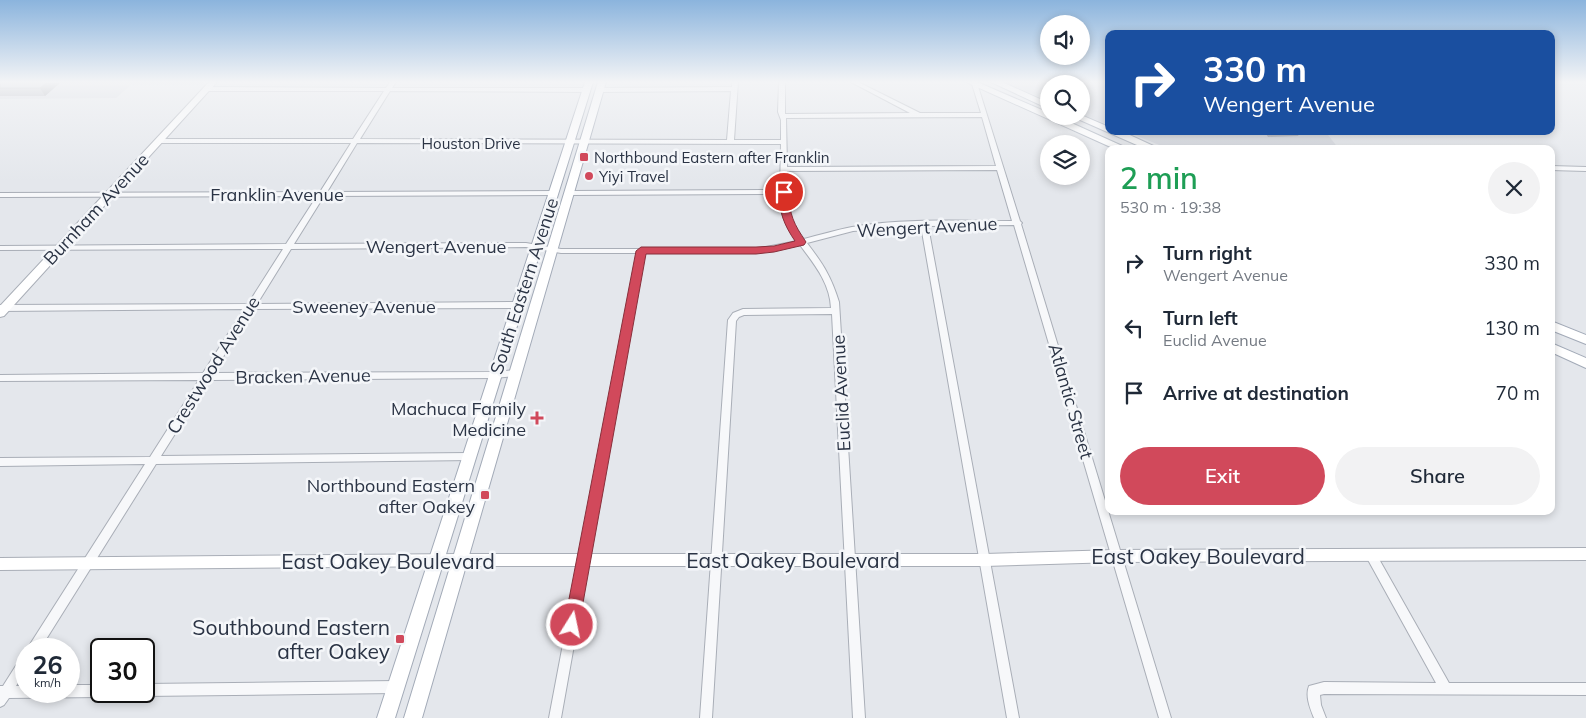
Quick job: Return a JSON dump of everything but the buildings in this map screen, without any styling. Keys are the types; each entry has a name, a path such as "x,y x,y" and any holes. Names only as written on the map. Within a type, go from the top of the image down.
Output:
{"main road":[{"name":"South Eastern Avenue","path":"386,718 578,116"},
{"name":"South Eastern Avenue","path":"413,718 592,116"},
{"path":"1047,116 1115,145"},
{"path":"1090,122 1105,129"},
{"path":"1120,135 1145,145"},
{"path":"1555,327 1586,340"},
{"path":"1555,334 1586,347"},
{"path":"1555,349 1586,363"}],"street":[{"name":"Burnham Avenue","path":"2,310 182,116"},
{"name":"Crestwood Avenue","path":"40,638 372,116"},
{"path":"730,143 732,116"},
{"path":"783,116 850,116"},
{"name":"Euclid Avenue","path":"783,116 784,207 789,225 818,263 829,282 835,302 859,718"},
{"name":"Atlantic Street","path":"985,116 1166,718"},
{"name":"Houston Drive","path":"158,141 784,142"},
{"path":"784,169 1001,168"},
{"path":"1555,168 1586,169"},
{"path":"569,193 784,192"},
{"name":"Franklin Avenue","path":"0,196 553,193"},
{"name":"Wengert Avenue","path":"0,248 289,246 536,247 641,251 756,251 774,249 852,230 924,224 1018,223"},
{"path":"924,224 1013,718"},
{"path":"555,718 641,251"},
{"name":"Sweeney Avenue","path":"2,310 518,305"},
{"path":"706,718 732,320 736,314 743,312 836,311"},
{"name":"Bracken Avenue","path":"0,378 495,375 516,373"},
{"path":"0,462 469,457"},
{"name":"East Oakey Boulevard","path":"0,564 460,560 985,560 1116,556 1586,554"},
{"path":"1371,555 1446,689"},
{"path":"2,695 15,676"},
{"path":"155,690 396,687"},
{"path":"1320,718 1314,705 1313,690 1324,688 1586,689"},
{"path":"2,695 90,691"}],"shaded area":[{"path":"1090,116 1105,116 1105,123 1090,118"},
{"path":"1135,135 1328,135 1336,145 1159,145"}],"place":[{"name":"Northbound Eastern after Franklin","path":"584,157"},
{"name":"Yiyi Travel","path":"589,176"},
{"name":"Machuca Family Medicine","path":"537,418"},
{"name":"Northbound Eastern after Oakey","path":"485,495"},
{"name":"Southbound Eastern after Oakey","path":"400,639"}],"route":[{"path":"572,625 641,251 756,251 774,249 801,242 789,225 784,207 784,192"}]}
